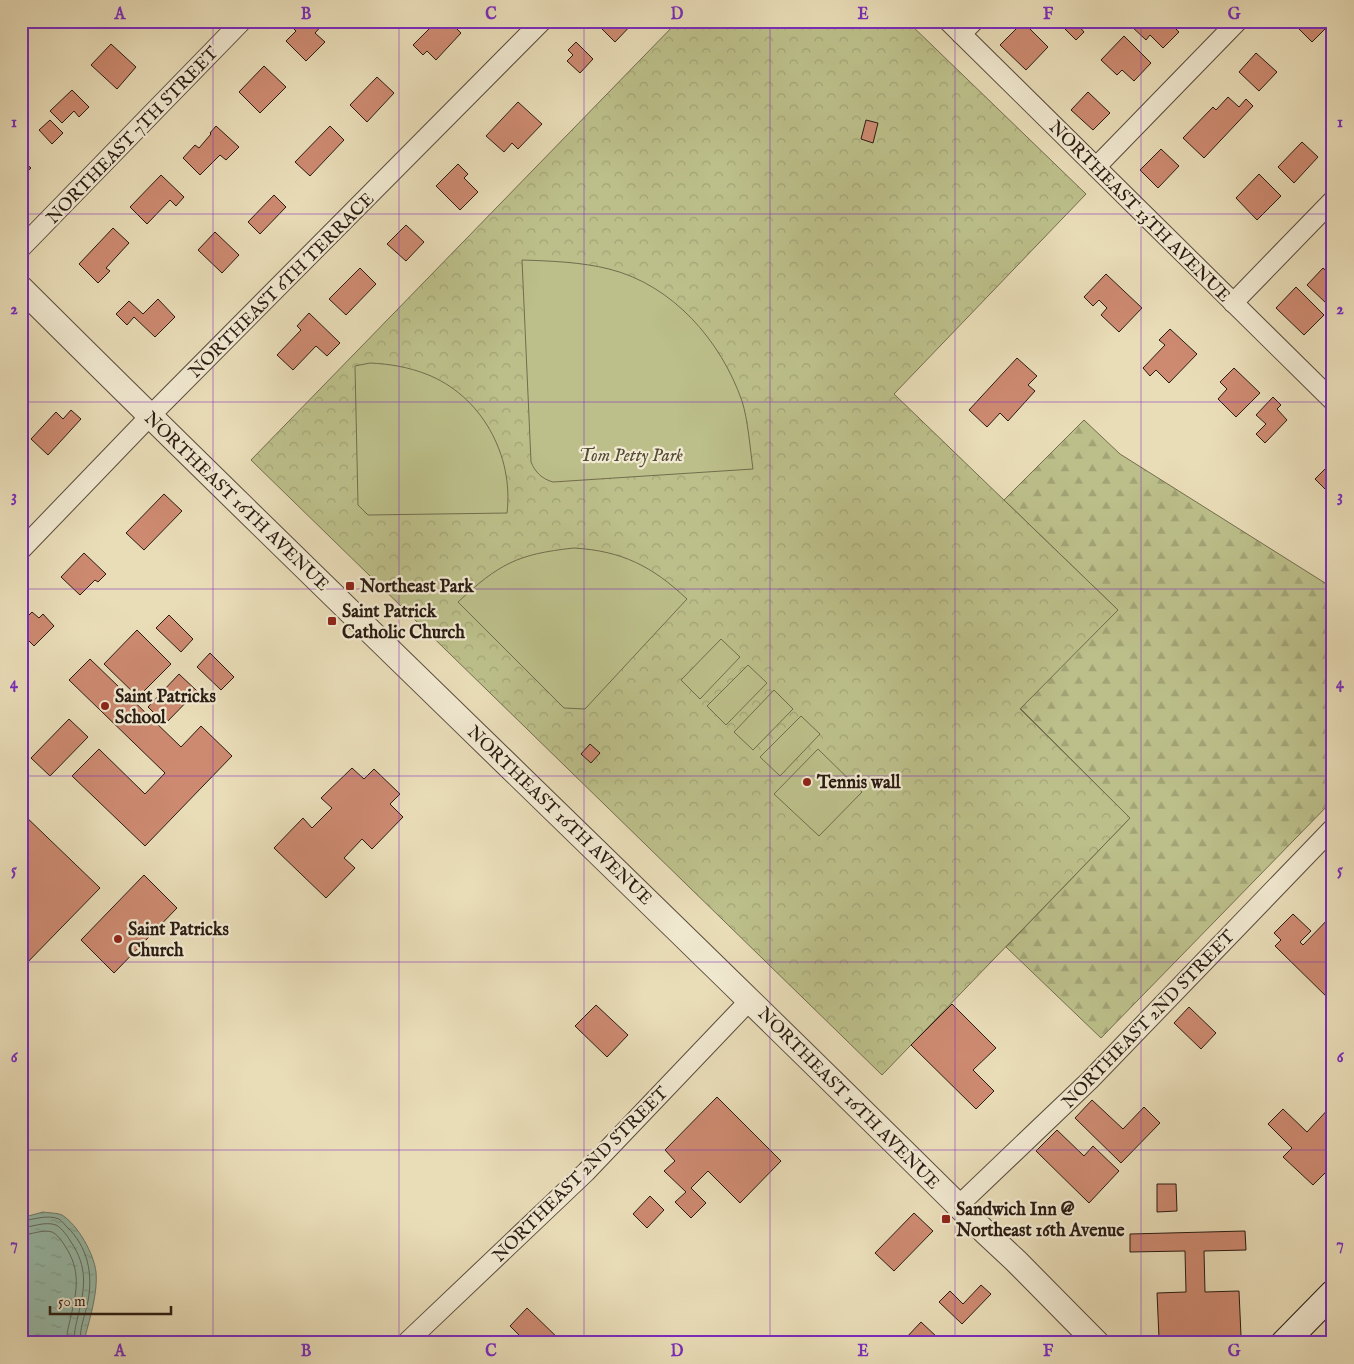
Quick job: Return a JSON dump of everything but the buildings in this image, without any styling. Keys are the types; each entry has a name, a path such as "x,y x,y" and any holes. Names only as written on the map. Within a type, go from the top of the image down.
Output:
{"main road":[{"path":"1284,1343 1333,1293"}],"street":[{"name":"NORTHEAST 7TH STREET","path":"21,248 242,21"},
{"name":"NORTHEAST 6TH TERRACE","path":"21,550 150,416 542,21"},
{"name":"NORTHEAST 13TH AVENUE","path":"948,21 968,28 1096,168 1333,401"},
{"path":"1096,168 1238,21"},
{"path":"1233,303 1333,200"},
{"name":"NORTHEAST 16TH AVENUE","path":"21,288 750,1000 1097,1343"},
{"name":"NORTHEAST 2ND STREET","path":"958,1206 1095,1074 1333,828"},
{"name":"NORTHEAST 2ND STREET","path":"406,1343 586,1172 750,1000"}],"green space":[{"name":"Tom Petty Park","path":"678,21 907,21 1086,194 894,394 1118,610 1020,709 1130,818 882,1075 251,460"},
{"path":"522,260 577,263 609,269 632,277 654,288 692,318 708,337 721,357 742,401 753,469 553,482 539,475 531,462"},
{"path":"370,363 399,366 426,374 446,384 463,396 478,412 490,430 499,449 508,491 507,513 368,515 358,505 355,366"},
{"path":"1084,420 1120,454 1333,588 1333,800 1101,1038 1006,947 1130,818 1020,708 1118,610 1004,500"},
{"path":"574,548 607,553 635,562 649,569 687,599 585,709 564,708 458,602 485,578 510,563 554,550"},
{"path":"721,639 740,657 700,699 681,680"},
{"path":"748,665 767,683 726,725 707,706"},
{"path":"774,690 793,709 753,750 734,732"},
{"path":"801,716 820,734 780,776 760,757"},
{"path":"818,749 862,792 819,836 774,794"}],"water":[{"path":"43,1212 60,1214 74,1226 89,1249 95,1265 96,1288 85,1337 86,1343 21,1343 21,1218"}],"place":[{"name":"Northeast Park","path":"350,586"},
{"name":"Saint Patrick Catholic Church","path":"332,621"},
{"name":"Saint Patricks School","path":"105,706"},
{"name":"Tennis wall","path":"807,782"},
{"name":"Saint Patricks Church","path":"118,939"},
{"name":"Sandwich Inn @ Northeast 16th Avenue","path":"946,1219"}]}
